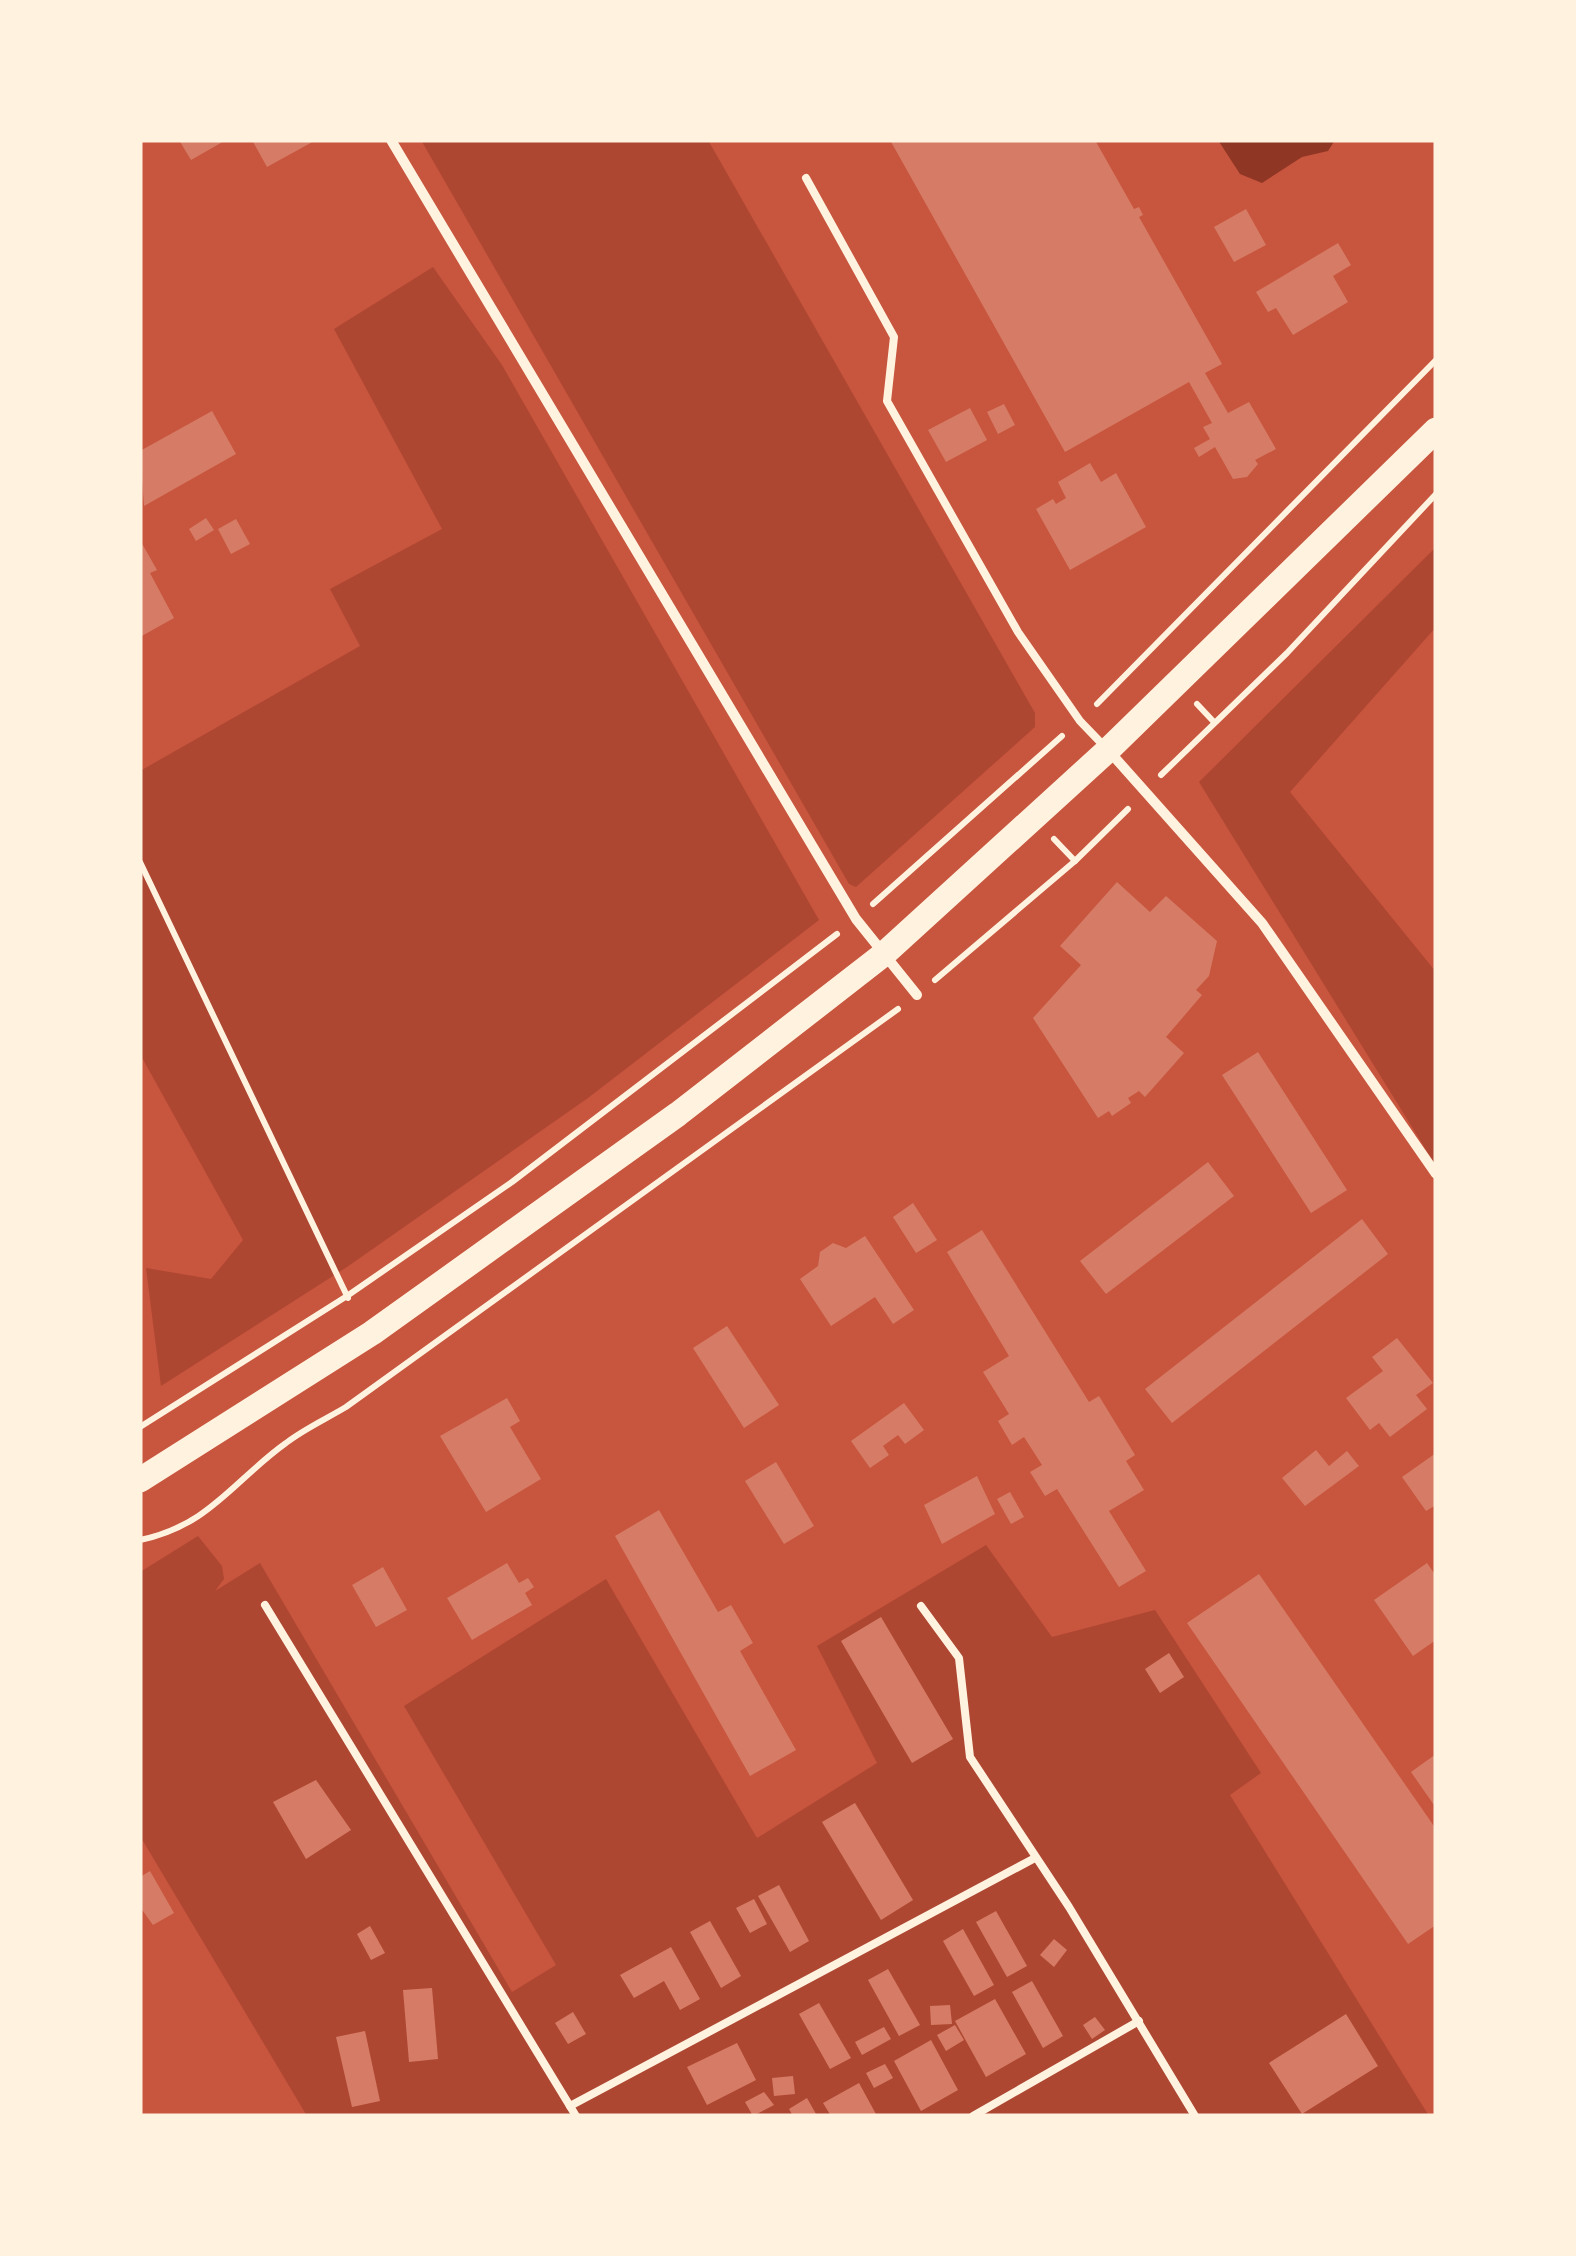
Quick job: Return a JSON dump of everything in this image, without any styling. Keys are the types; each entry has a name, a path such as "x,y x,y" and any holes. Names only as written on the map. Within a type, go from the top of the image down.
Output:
{"main road":[{"path":"140,1480 372,1332 678,1114 884,954 1108,750 1436,430"}],"street":[{"path":"392,140 856,919 917,995"},
{"path":"1108,750 1262,923 1436,1174"}],"lane":[{"path":"806,178 894,337 887,401 1018,632 1080,721 1108,750"},
{"path":"265,1605 576,2116"},
{"path":"921,1606 959,1658 970,1757 1195,2116"},
{"path":"570,2106 1036,1858"},
{"path":"973,2116 1139,2021"}],"path":[{"path":"140,1426 347,1296 512,1182 856,919 1080,721 1436,360"},
{"path":"140,1540 160,1536 210,1511 284,1444 346,1407 917,995 1075,862 1287,653 1436,494"},
{"path":"140,862 347,1296"}],"shaded area":[{"path":"421,140 708,140 1035,713 1035,727 856,887 849,884"},
{"path":"1218,140 1335,140 1328,151 1302,157 1262,183 1240,174"},
{"path":"433,267 502,365 819,920 588,1098 347,1267 161,1386 146,1268 211,1279 243,1240 140,1054 140,771 360,646 330,589 442,529 334,329"},
{"path":"1436,547 1436,627 1290,792 1436,972 1436,1166 1199,782"},
{"path":"198,1536 222,1566 224,1579 215,1591 260,1563 512,1992 556,1965 404,1706 606,1579 757,1838 877,1763 817,1646 986,1545 1052,1637 1155,1610 1261,1773 1230,1795 1429,2116 307,2116 140,1836 140,1572"}],"building":[{"path":"179,140 226,140 191,160"},
{"path":"252,140 316,140 267,167"},
{"path":"890,140 1095,140 1134,209 1139,207 1143,215 1139,217 1222,364 1205,373 1228,413 1249,402 1276,449 1255,460 1258,464 1247,477 1233,479 1215,447 1199,457 1194,448 1210,439 1203,427 1212,423 1189,382 1065,452"},
{"path":"1246,209 1266,245 1234,262 1214,227"},
{"path":"1338,243 1351,265 1333,276 1348,302 1293,335 1276,308 1268,312 1256,292"},
{"path":"1004,404 1015,425 998,434 987,412"},
{"path":"970,408 987,440 946,462 928,430"},
{"path":"212,411 236,454 144,506 140,451"},
{"path":"1090,463 1101,482 1116,473 1146,527 1070,570 1036,509 1053,499 1056,504 1066,498 1058,482"},
{"path":"206,518 214,530 196,541 189,529"},
{"path":"236,519 250,544 231,554 218,529"},
{"path":"140,540 157,570 150,573 174,618 140,637"},
{"path":"1117,882 1150,912 1166,896 1217,941 1209,976 1196,990 1202,995 1166,1037 1184,1053 1145,1097 1139,1091 1128,1098 1131,1103 1112,1116 1109,1111 1098,1118 1033,1018 1081,965 1060,946"},
{"path":"1258,1052 1347,1190 1311,1213 1222,1075"},
{"path":"1208,1162 1234,1196 1106,1294 1080,1261"},
{"path":"913,1203 937,1240 916,1253 893,1217"},
{"path":"1362,1219 1388,1254 1172,1423 1145,1389"},
{"path":"982,1230 1089,1402 1099,1396 1135,1455 1126,1461 1144,1490 1109,1511 1146,1571 1119,1587 1057,1489 1045,1496 1030,1472 1042,1465 1024,1437 1012,1445 998,1421 1009,1414 983,1372 1009,1356 947,1252"},
{"path":"865,1236 914,1310 893,1324 875,1297 831,1326 800,1279 818,1266 820,1252 833,1243 846,1248"},
{"path":"727,1326 779,1405 744,1428 693,1348"},
{"path":"1397,1338 1433,1383 1416,1395 1427,1409 1390,1437 1379,1423 1370,1430 1346,1398 1383,1371 1372,1357"},
{"path":"507,1398 520,1421 510,1427 541,1479 486,1512 440,1436"},
{"path":"904,1403 924,1430 905,1444 898,1435 883,1446 889,1455 870,1468 851,1441"},
{"path":"1316,1450 1329,1466 1347,1451 1359,1466 1305,1506 1282,1478"},
{"path":"1436,1453 1436,1505 1426,1511 1402,1477"},
{"path":"776,1462 814,1526 784,1544 745,1481"},
{"path":"977,1476 995,1514 942,1544 924,1505"},
{"path":"1010,1492 1024,1517 1011,1524 997,1499"},
{"path":"659,1510 718,1612 731,1605 753,1643 740,1651 796,1750 750,1776 615,1536"},
{"path":"507,1563 519,1583 528,1578 534,1587 525,1593 532,1605 472,1640 447,1598"},
{"path":"1427,1563 1436,1576 1436,1640 1413,1656 1374,1600"},
{"path":"383,1567 407,1610 376,1627 352,1585"},
{"path":"1259,1574 1436,1829 1436,1925 1408,1944 1187,1623"},
{"path":"881,1617 953,1739 912,1763 841,1641"},
{"path":"1169,1653 1184,1677 1160,1693 1145,1669"},
{"path":"1436,1754 1436,1808 1411,1772"},
{"path":"316,1780 351,1830 306,1859 273,1802"},
{"path":"855,1803 913,1900 881,1920 822,1822"},
{"path":"150,1871 174,1913 153,1925 140,1907 140,1877"},
{"path":"779,1885 809,1941 790,1952 758,1896"},
{"path":"754,1899 767,1924 750,1933 736,1908"},
{"path":"996,1911 1027,1966 1007,1977 976,1922"},
{"path":"710,1921 741,1976 721,1988 690,1932"},
{"path":"370,1926 385,1953 371,1960 357,1934"},
{"path":"963,1929 994,1985 974,1996 943,1941"},
{"path":"1054,1939 1067,1950 1054,1967 1040,1955"},
{"path":"671,1947 700,1999 680,2010 664,1981 634,1998 620,1975"},
{"path":"888,1969 920,2025 899,2036 868,1980"},
{"path":"1032,1981 1063,2036 1043,2048 1012,1992"},
{"path":"432,1988 438,2059 409,2062 403,1990"},
{"path":"995,1999 1026,2054 986,2077 955,2021"},
{"path":"819,2003 851,2058 830,2069 799,2014"},
{"path":"950,2005 952,2024 931,2025 930,2006"},
{"path":"573,2012 586,2034 568,2044 555,2023"},
{"path":"1346,2014 1378,2066 1302,2114 1269,2063"},
{"path":"1095,2017 1105,2030 1092,2039 1083,2025"},
{"path":"955,2025 964,2040 946,2051 937,2035"},
{"path":"884,2027 891,2039 862,2055 855,2042"},
{"path":"365,2031 380,2101 352,2107 336,2037"},
{"path":"931,2040 958,2090 921,2111 894,2061"},
{"path":"737,2043 756,2080 707,2105 687,2067"},
{"path":"885,2064 893,2078 874,2088 866,2073"},
{"path":"793,2076 795,2094 774,2096 772,2078"},
{"path":"859,2083 877,2116 831,2116 823,2103"},
{"path":"764,2092 774,2105 753,2116 745,2102"},
{"path":"807,2098 816,2114 793,2116 789,2109"}]}
